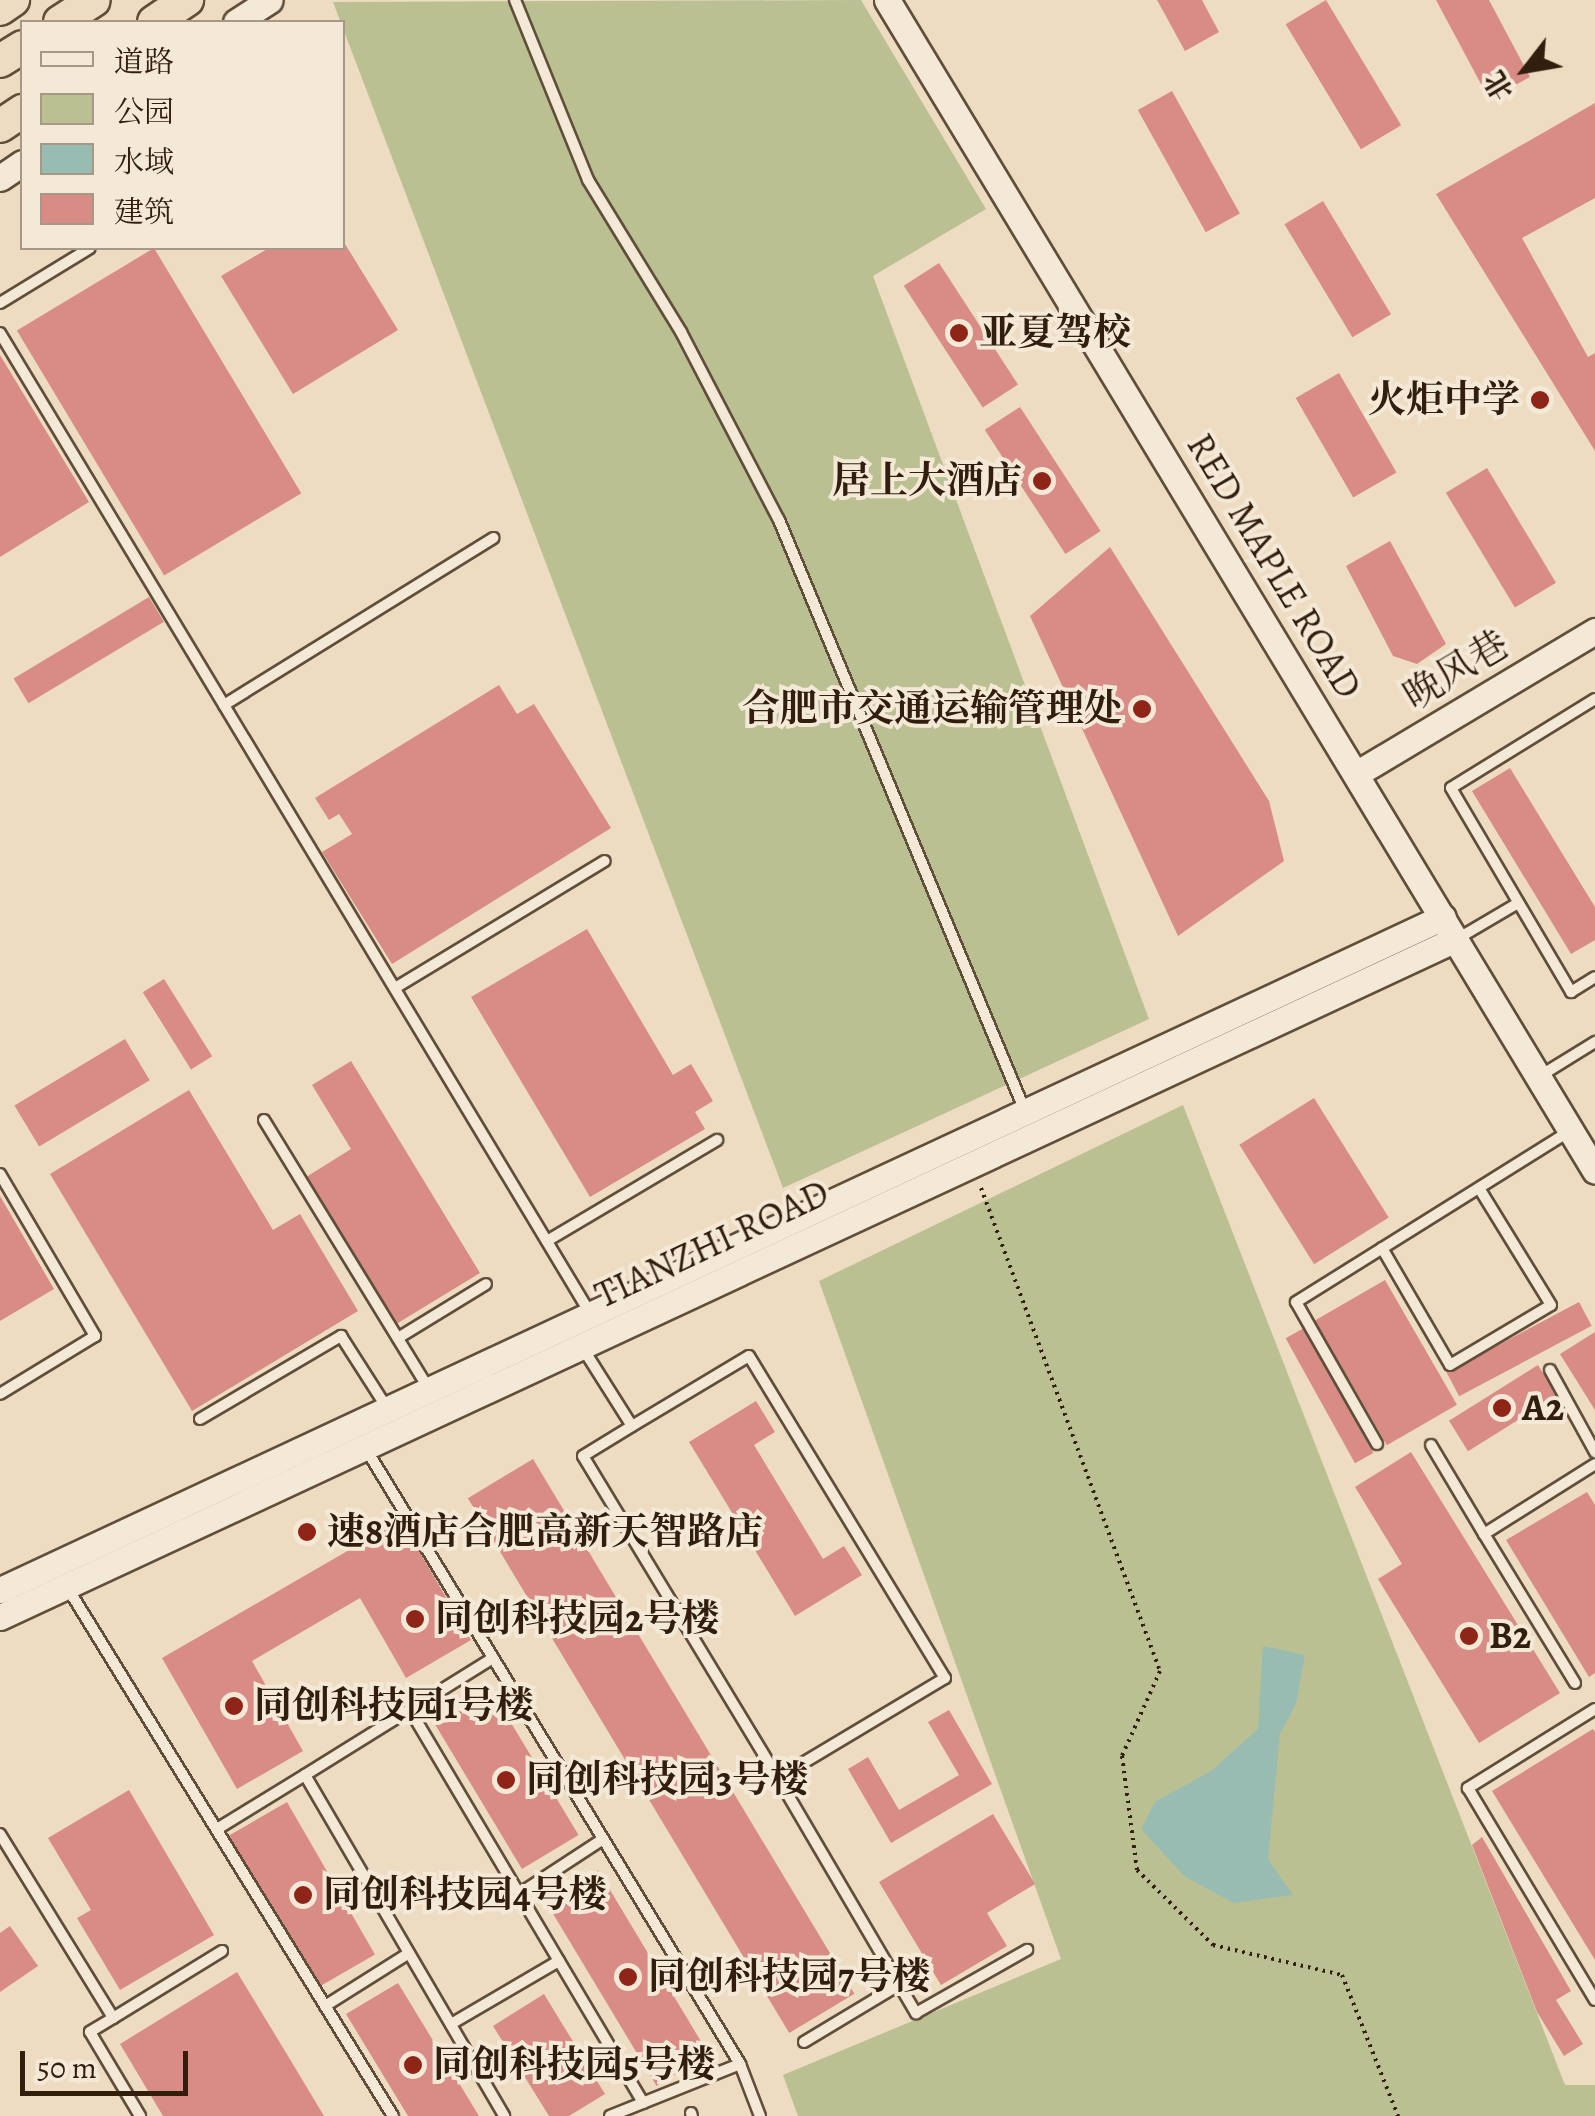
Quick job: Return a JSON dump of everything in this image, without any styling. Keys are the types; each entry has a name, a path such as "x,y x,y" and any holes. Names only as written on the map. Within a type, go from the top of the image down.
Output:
{"highway":[{"path":"0,10 13,0"},
{"path":"63,20 94,0"},
{"path":"157,20 187,0"}],"street":[{"path":"239,20 270,0"},
{"name":"RED MAPLE ROAD","path":"887,0 1595,1171"},
{"name":"晚风巷","path":"1356,774 1595,631"},
{"name":"TIANZHI ROAD","path":"1,1586 1025,1112 1450,928"},
{"name":"TIANZHI ROAD","path":"0,1617 972,1164 1450,928"}],"lane":[{"path":"515,0 588,180 681,332 779,520 1025,1112"},
{"path":"0,303 87,250"},
{"path":"0,332 591,1314"},
{"path":"224,704 493,538"},
{"path":"1595,699 1451,788 1571,992 1595,978"},
{"path":"395,988 606,860"},
{"path":"1450,928 1518,903"},
{"path":"1539,1076 1595,1042"},
{"path":"264,1120 429,1390"},
{"path":"1376,1444 1296,1302 1571,1131"},
{"path":"547,1241 717,1140"},
{"path":"0,1174 95,1336 0,1394"},
{"path":"1382,1248 1450,1365 1551,1305 1479,1188"},
{"path":"398,1338 486,1284"},
{"path":"200,1419 341,1336 388,1409"},
{"path":"582,1346 632,1426"},
{"path":"778,1778 945,1678 749,1356 582,1456 916,2013 1027,1950"},
{"path":"1550,1370 1595,1452"},
{"path":"1431,1445 1574,1684"},
{"path":"365,1447 740,2064 760,2116"},
{"path":"1484,1534 1595,1464"},
{"path":"66,1586 393,2116"},
{"path":"217,1829 493,1658"},
{"path":"1595,1709 1468,1788 1595,2000"},
{"path":"410,1710 643,2103"},
{"path":"305,1775 504,2116"},
{"path":"0,1834 113,2018"},
{"path":"519,1894 603,1839"},
{"path":"140,2116 90,2032 222,1952"},
{"path":"325,2006 409,1953"},
{"path":"450,2024 558,1961"},
{"path":"804,2042 900,1985"},
{"path":"610,2116 740,2064"}],"path":[{"path":"972,1164 1160,1671 1122,1756 1138,1870 1213,1944 1342,1975 1398,2116"}],"green space":[{"path":"861,0 986,209 873,276 1149,1019 783,1188 345,34 345,20 340,20 333,2"},
{"path":"1183,1105 1565,2085 1595,2085 1595,2116 798,2116 783,2075 1061,1959 819,1281"}],"water":[{"path":"1263,1646 1305,1655 1296,1704 1280,1734 1268,1859 1293,1895 1234,1903 1184,1876 1141,1829 1155,1802 1211,1771 1258,1729"}],"building":[{"path":"1157,0 1202,0 1219,32 1185,51"},
{"path":"1326,0 1401,125 1361,149 1286,24"},
{"path":"1436,0 1489,0 1530,77 1489,99"},
{"path":"1172,91 1240,213 1206,232 1138,110"},
{"path":"1595,103 1595,198 1522,238 1588,357 1595,353 1595,451 1436,194"},
{"path":"1323,201 1391,314 1352,337 1284,224"},
{"path":"345,244 398,330 293,394 221,276 266,250 345,250"},
{"path":"151,250 155,250 301,493 164,576 17,330"},
{"name":"亚夏驾校","path":"939,263 1018,385 983,407 904,286"},
{"path":"0,355 89,502 0,557"},
{"path":"1339,373 1396,473 1353,498 1296,398"},
{"name":"居上大酒店","path":"1020,407 1101,531 1065,554 985,430"},
{"path":"1487,468 1556,583 1515,608 1446,493"},
{"path":"1390,541 1446,644 1417,664 1393,656 1346,566"},
{"name":"合肥市交通运输管理处","path":"1110,547 1269,801 1284,861 1178,936 1030,616"},
{"path":"149,597 164,622 29,703 14,678"},
{"path":"499,685 517,714 534,704 611,828 392,964 322,852 352,834 339,814 329,820 315,798"},
{"path":"1510,768 1595,907 1595,940 1571,954 1472,791"},
{"path":"587,929 673,1075 691,1064 713,1101 695,1112 705,1129 590,1197 471,997"},
{"path":"164,979 212,1056 191,1069 143,992"},
{"path":"125,1039 150,1080 39,1147 14,1105"},
{"path":"351,1061 480,1273 393,1326 303,1179 351,1149 312,1085"},
{"path":"189,1090 273,1230 300,1214 358,1311 192,1411 50,1174"},
{"path":"1314,1098 1389,1218 1314,1264 1239,1145"},
{"path":"0,1196 54,1289 0,1321"},
{"path":"1385,1280 1457,1405 1387,1445 1315,1320"},
{"path":"1579,1302 1592,1326 1459,1396 1447,1372"},
{"path":"1304,1328 1373,1453 1355,1463 1286,1338"},
{"path":"1595,1332 1595,1410 1560,1354"},
{"name":"A2","path":"1538,1365 1557,1396 1468,1451 1449,1421"},
{"path":"756,1401 775,1432 754,1445 823,1559 844,1546 862,1575 795,1616 689,1442"},
{"name":"B2","path":"1411,1452 1560,1693 1479,1743 1378,1579 1402,1564 1355,1487"},
{"path":"533,1459 854,1994 789,2033 468,1498"},
{"path":"1587,1492 1595,1505 1595,1673 1589,1677 1506,1540"},
{"path":"401,1520 471,1640 406,1678 360,1598 252,1661 303,1751 237,1789 162,1658"},
{"name":"同创科技园3号楼","path":"492,1691 579,1835 522,1869 435,1725"},
{"path":"949,1710 992,1784 891,1843 848,1769 868,1757 899,1810 959,1775 928,1722"},
{"path":"1593,1729 1595,1732 1595,1960 1492,1791"},
{"path":"129,1790 214,1935 120,1990 77,1918 91,1910 48,1838"},
{"name":"同创科技园4号楼","path":"287,1802 375,1954 315,1989 227,1836"},
{"path":"993,1814 1035,1884 987,1913 1007,1946 941,1985 879,1882"},
{"path":"1482,1837 1571,1991 1556,2000 1583,2044 1564,2056 1537,2012 1472,1845"},
{"name":"同创科技园7号楼","path":"598,1870 709,2054 656,2086 546,1901"},
{"path":"10,1926 38,1966 0,1992 0,1933"},
{"path":"237,1972 324,2116 163,2116 120,2044"},
{"name":"同创科技园5号楼","path":"398,1983 479,2116 408,2116 346,2014"},
{"path":"544,1994 605,2094 569,2116 549,2116 493,2026"}],"place":[{"name":"亚夏驾校","path":"959,333"},
{"name":"火炬中学","path":"1540,400"},
{"name":"居上大酒店","path":"1042,481"},
{"name":"合肥市交通运输管理处","path":"1142,709"},
{"name":"A2","path":"1502,1408"},
{"name":"速8酒店合肥高新天智路店","path":"307,1532"},
{"name":"同创科技园2号楼","path":"415,1619"},
{"name":"B2","path":"1469,1636"},
{"name":"同创科技园1号楼","path":"234,1706"},
{"name":"同创科技园3号楼","path":"506,1780"},
{"name":"同创科技园4号楼","path":"303,1895"},
{"name":"同创科技园7号楼","path":"628,1977"},
{"name":"同创科技园5号楼","path":"413,2065"}]}
